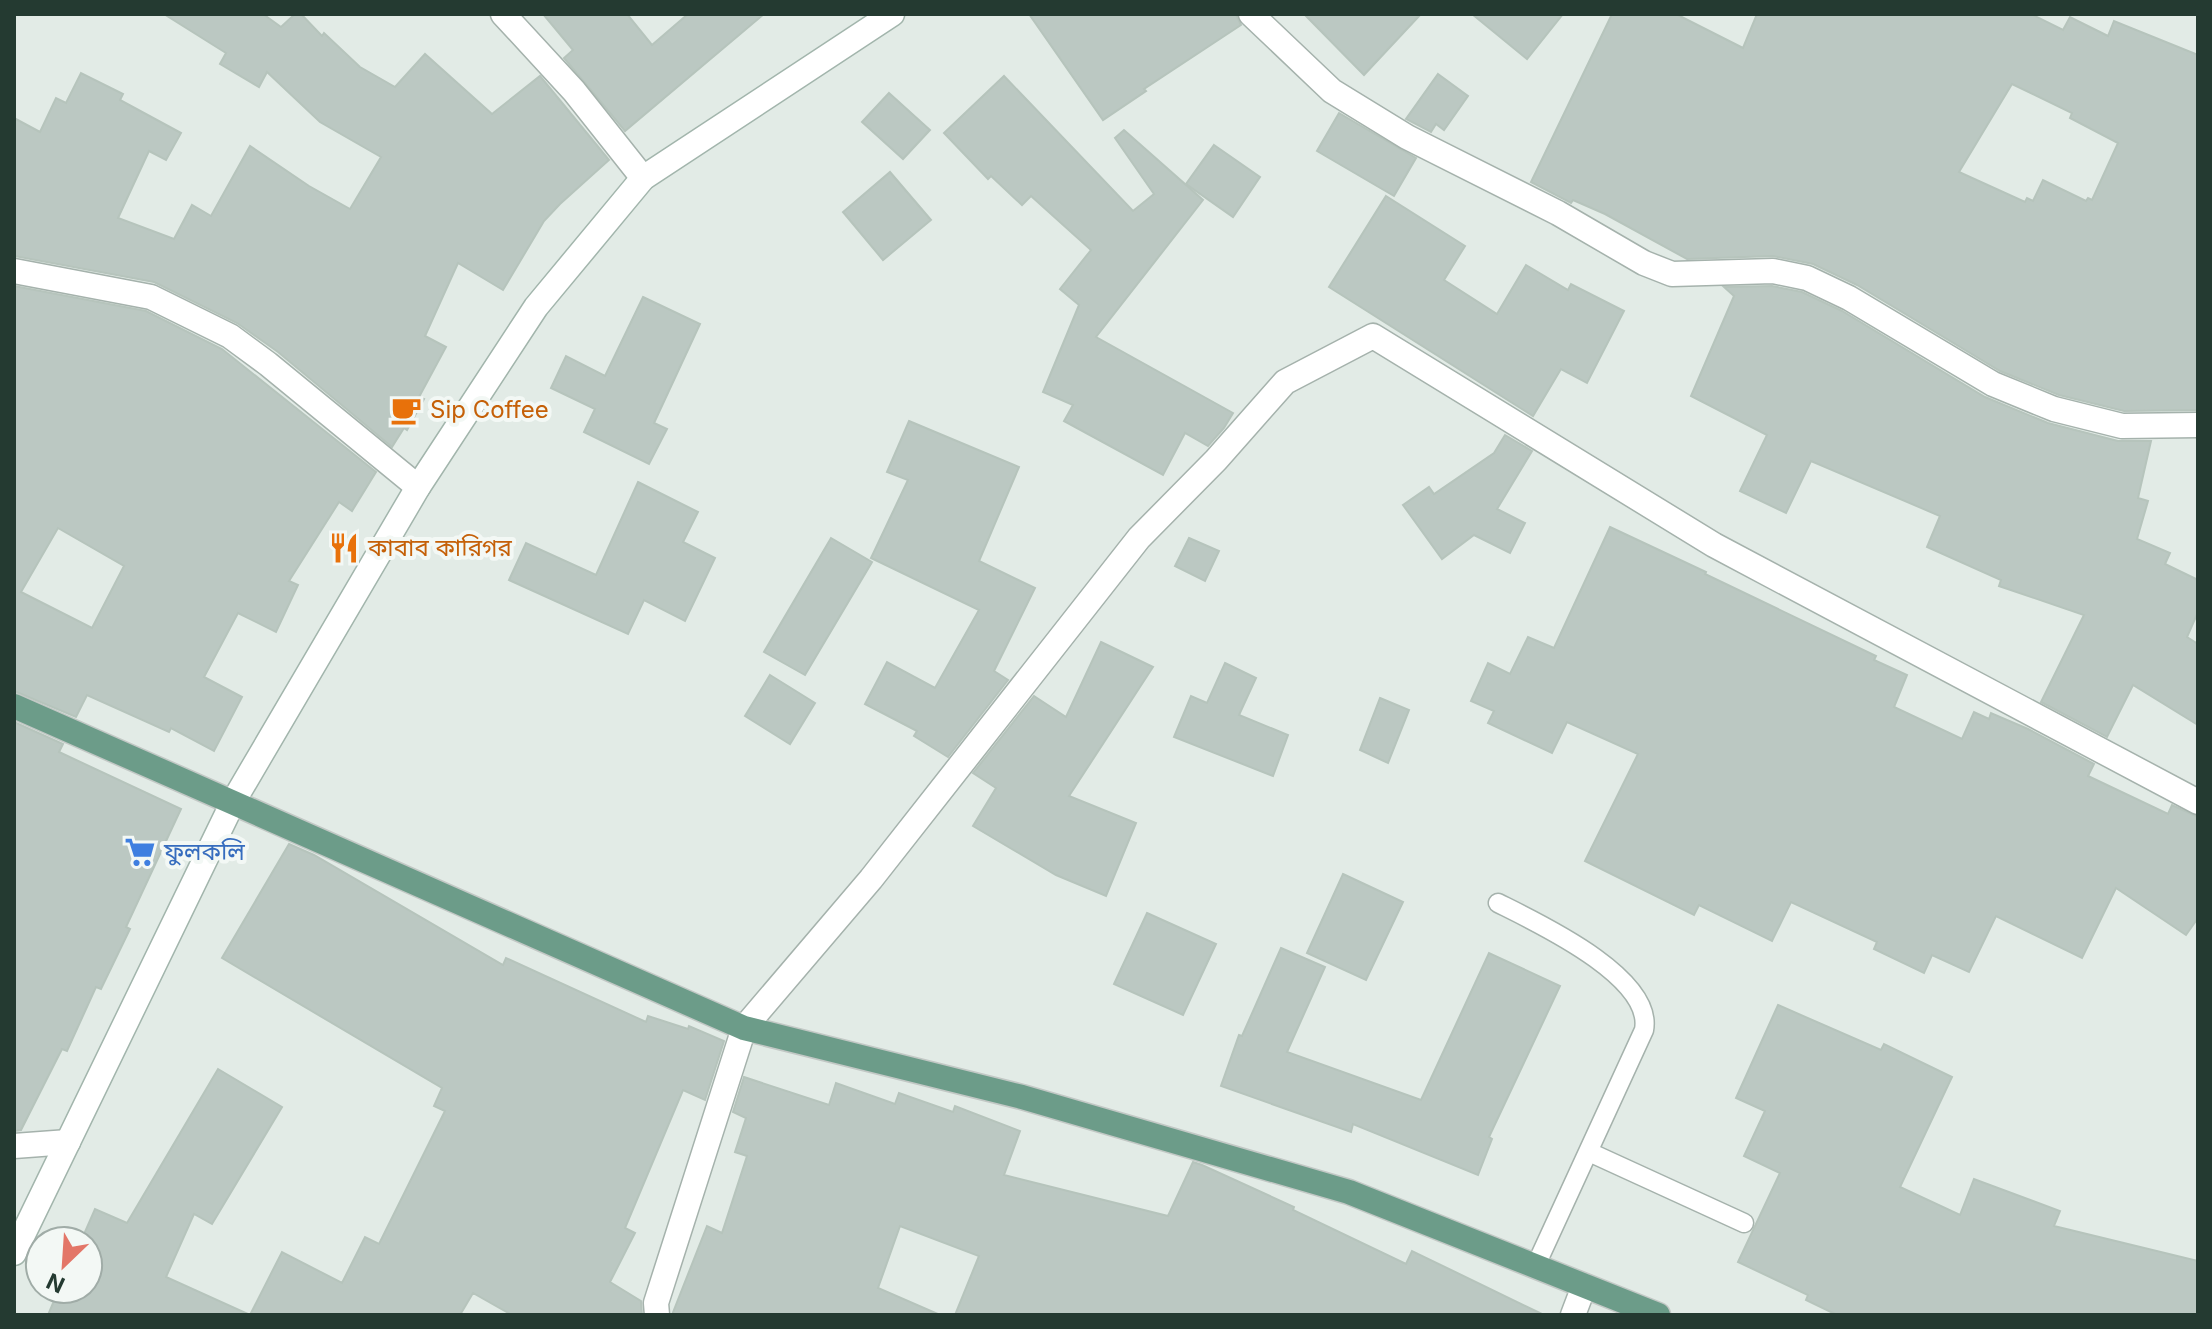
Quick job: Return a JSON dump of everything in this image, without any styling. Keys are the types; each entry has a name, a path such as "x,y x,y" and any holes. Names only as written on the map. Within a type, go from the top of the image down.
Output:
{"main road":[{"path":"14,706 744,1028 1022,1097 1349,1192 1536,1265 1647,1313"}],"street":[{"path":"503,14 574,91 643,178"},
{"path":"14,1253 233,802 418,487 536,307 643,178 892,14"},
{"path":"1251,14 1332,91 1407,137 1558,213 1644,263 1672,274 1773,271 1807,278 1849,298 1993,384 2054,409 2122,426 2198,425"},
{"path":"14,271 151,297 230,336 279,372 418,487"},
{"path":"657,1315 656,1303 744,1028 871,879 1139,538 1216,460 1285,382 1373,336 1714,545 2198,802"},
{"path":"14,1146 68,1142"},
{"path":"1573,1315 1584,1286"}],"lane":[{"path":"1498,903 1566,936 1605,965 1642,1003 1646,1020 1536,1265"},
{"path":"1589,1152 1744,1223"}],"building":[{"path":"164,14 263,14 281,27 295,14 301,14 360,67 395,87 425,54 492,114 540,76 609,160 544,221 503,290 458,263 425,336 446,347 419,397 424,399 407,430 404,428 392,447 278,352 237,323 154,282 14,256 14,118 40,132 56,98 66,103 81,73 123,94 120,100 181,133 166,160 149,151 118,218 174,239 192,205 211,216 250,146 350,209 381,157 320,122 267,72 259,87 220,64 226,53"},
{"path":"543,14 627,14 652,45 688,14 764,14 625,131 564,58 573,50"},
{"path":"1029,14 1236,14 1241,25 1103,120"},
{"path":"1304,14 1421,14 1364,75"},
{"path":"1472,14 1563,14 1527,59"},
{"path":"1612,14 1676,14 1743,48 1757,14 2031,14 2063,30 2070,17 2108,36 2114,21 2198,55 2198,410 2124,411 2059,395 2000,371 1857,285 1813,264 1773,256 1687,259 1605,214 1573,200 1571,203 1531,182","holes":["2012,84 2072,113 2070,118 2118,143 2092,200 2088,198 2086,201 2043,180 2033,201 2027,198 2025,202 1959,172"]},
{"path":"1438,74 1468,96 1444,130 1436,124 1431,132 1406,119"},
{"path":"1004,76 1133,211 1154,194 1115,138 1124,130 1203,200 1096,337 1233,413 1208,446 1185,433 1163,475 1064,421 1073,405 1043,392 1079,305 1060,289 1091,250 1031,196 1022,205 991,176 988,179 944,133"},
{"path":"889,93 930,130 903,159 862,122"},
{"path":"1339,113 1416,158 1394,196 1317,151"},
{"path":"1214,145 1260,177 1233,217 1186,184"},
{"path":"890,172 931,220 883,260 843,212"},
{"path":"1386,196 1465,246 1444,280 1497,314 1526,265 1568,290 1571,284 1624,311 1587,383 1561,369 1533,416 1329,287"},
{"path":"14,286 146,311 222,349 376,472 352,511 339,502 289,581 298,585 276,632 238,613 204,677 242,697 214,751 171,728 169,732 87,695 76,717 14,691","holes":["58,528 124,566 92,628 21,592"]},
{"path":"1772,286 1802,292 1842,311 1985,397 2048,423 2118,441 2151,441 2138,498 2148,501 2137,539 2170,553 2165,564 2198,580 2198,612 2187,637 2198,644 2198,725 2133,685 2107,737 2041,702 2084,615 1999,586 2001,580 1927,547 1940,516 1811,461 1786,513 1740,491 1767,435 1691,396 1734,296 1724,287"},
{"path":"643,297 700,324 654,423 667,429 649,464 584,432 595,409 551,388 566,356 605,376"},
{"path":"909,421 1019,467 979,561 1035,588 994,671 1008,680 948,757 914,736 917,731 865,704 887,662 935,688 979,610 871,558 908,480 887,472"},
{"path":"1505,435 1532,451 1497,509 1525,523 1510,553 1474,535 1442,559 1403,505 1429,487 1434,494 1494,453"},
{"path":"638,482 698,512 683,542 715,558 685,621 644,600 628,634 509,580 526,543 596,575"},
{"path":"1610,527 1876,656 1874,660 1907,675 1894,707 1962,739 1974,712 1989,719 1991,713 2094,764 2088,776 2168,814 2172,805 2198,817 2198,918 2186,935 2116,888 2082,958 1996,916 1969,972 1932,955 1924,973 1874,949 1877,942 1791,902 1772,941 1699,905 1694,915 1585,861 1638,754 1567,722 1552,753 1488,723 1494,711 1471,701 1488,663 1510,674 1528,637 1554,648"},
{"path":"831,538 872,562 805,675 764,652"},
{"path":"1189,538 1219,551 1205,581 1175,566"},
{"path":"1101,642 1153,667 1069,796 1136,823 1106,896 1056,875 973,826 996,788 973,773 1034,696 1066,717"},
{"path":"1225,663 1256,678 1239,715 1288,735 1273,776 1174,737 1191,696 1207,703"},
{"path":"770,675 815,703 790,744 745,716"},
{"path":"1380,698 1409,710 1388,763 1360,750"},
{"path":"14,722 63,744 59,752 181,809 101,989 96,987 67,1051 62,1049 21,1130 14,1131"},
{"path":"289,844 314,855 503,965 506,958 646,1022 648,1016 688,1029 689,1026 724,1041 705,1100 683,1090 625,1228 635,1233 610,1282 641,1301 642,1315 512,1315 473,1293 460,1315 250,1315 282,1252 342,1283 365,1237 379,1244 445,1111 434,1106 442,1088 222,958"},
{"path":"1343,874 1403,902 1366,980 1307,953"},
{"path":"1147,913 1216,944 1183,1015 1114,984"},
{"path":"1281,948 1325,967 1287,1052 1421,1100 1489,953 1560,986 1489,1137 1492,1139 1478,1175 1353,1124 1351,1132 1221,1086 1239,1035 1242,1036"},
{"path":"1778,1005 1881,1050 1884,1044 1952,1077 1900,1187 1960,1215 1974,1179 2060,1211 2054,1226 2198,1261 2198,1315 1837,1315 1806,1300 1808,1295 1738,1262 1780,1173 1744,1156 1765,1111 1736,1098"},
{"path":"218,1069 282,1107 212,1224 194,1214 166,1277 250,1315 48,1315 52,1305 104,1305 104,1225 88,1225 95,1209 127,1223"},
{"path":"744,1077 829,1105 836,1083 895,1104 899,1093 953,1112 955,1106 1020,1131 1004,1175 1168,1216 1193,1162 1294,1207 1293,1210 1406,1264 1412,1251 1544,1315 955,1315 979,1256 900,1226 878,1288 940,1315 672,1315 707,1226 722,1233 747,1156 735,1152 746,1118 733,1112"}],"place":[{"name":"Sip Coffee","path":"406,410"},
{"name":"কাবাব কারিগর","path":"344,548"},
{"name":"ফুলকলি","path":"140,852"}]}
